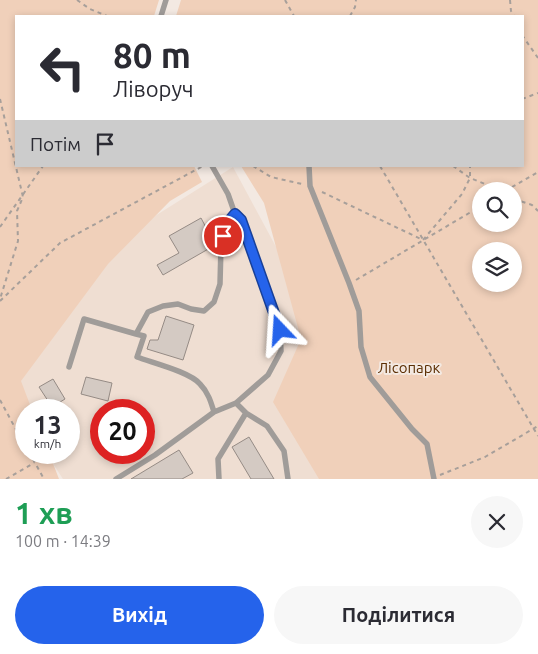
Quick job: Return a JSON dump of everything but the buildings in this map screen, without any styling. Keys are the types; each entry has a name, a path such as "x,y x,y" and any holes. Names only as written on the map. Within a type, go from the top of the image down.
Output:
{"lane":[{"path":"161,15 166,0"},
{"path":"116,479 155,455 214,412 236,403 268,375 281,351 280,330 241,220 235,214 228,194 213,167"},
{"path":"309,167 310,186 359,312 361,347 370,377 412,429 427,444 434,479"},
{"path":"136,334 148,312 163,306 178,304 204,311 214,302 220,284 221,246 225,226 235,214"},
{"path":"69,367 84,319 144,336 137,357 190,376 200,383 208,395 214,412"},
{"path":"236,403 246,413 267,426 284,452 288,479"},
{"path":"219,479 218,459 246,413"}],"path":[{"path":"77,0 90,9 105,15"},
{"path":"285,0 293,15"},
{"path":"351,15 356,0"},
{"path":"510,0 513,15"},
{"path":"524,38 538,58"},
{"path":"524,97 538,93"},
{"path":"0,99 15,166"},
{"path":"0,300 18,241 17,211 22,197 15,167"},
{"path":"0,227 42,167"},
{"path":"0,300 60,243 201,167"},
{"path":"255,167 271,177 310,186 423,240"},
{"path":"381,167 538,436"},
{"path":"454,167 470,178 480,182"},
{"path":"423,240 462,194 470,178 470,167"},
{"path":"521,182 538,172"},
{"path":"522,202 532,205 538,211"},
{"path":"349,283 472,211"},
{"path":"0,400 15,428"},
{"path":"434,479 444,472 485,457 538,426"},
{"path":"6,479 32,464"},
{"path":"35,464 44,479"}],"shaded area":[{"path":"233,167 401,479 63,479 53,464 80,464 80,399 22,399 0,336 10,307"}],"green space":[{"path":"0,0 159,0 154,15 15,15 15,167 194,167 202,182 170,201 108,264 21,381 28,399 15,399 15,464 53,464 59,479 0,479"},
{"name":"Лісопарк","path":"181,0 538,0 538,479 319,479 273,402 301,339 264,203 242,167 524,167 524,15 176,15"}],"route":[{"path":"223,236 225,226 235,214 241,220 280,330"}]}
